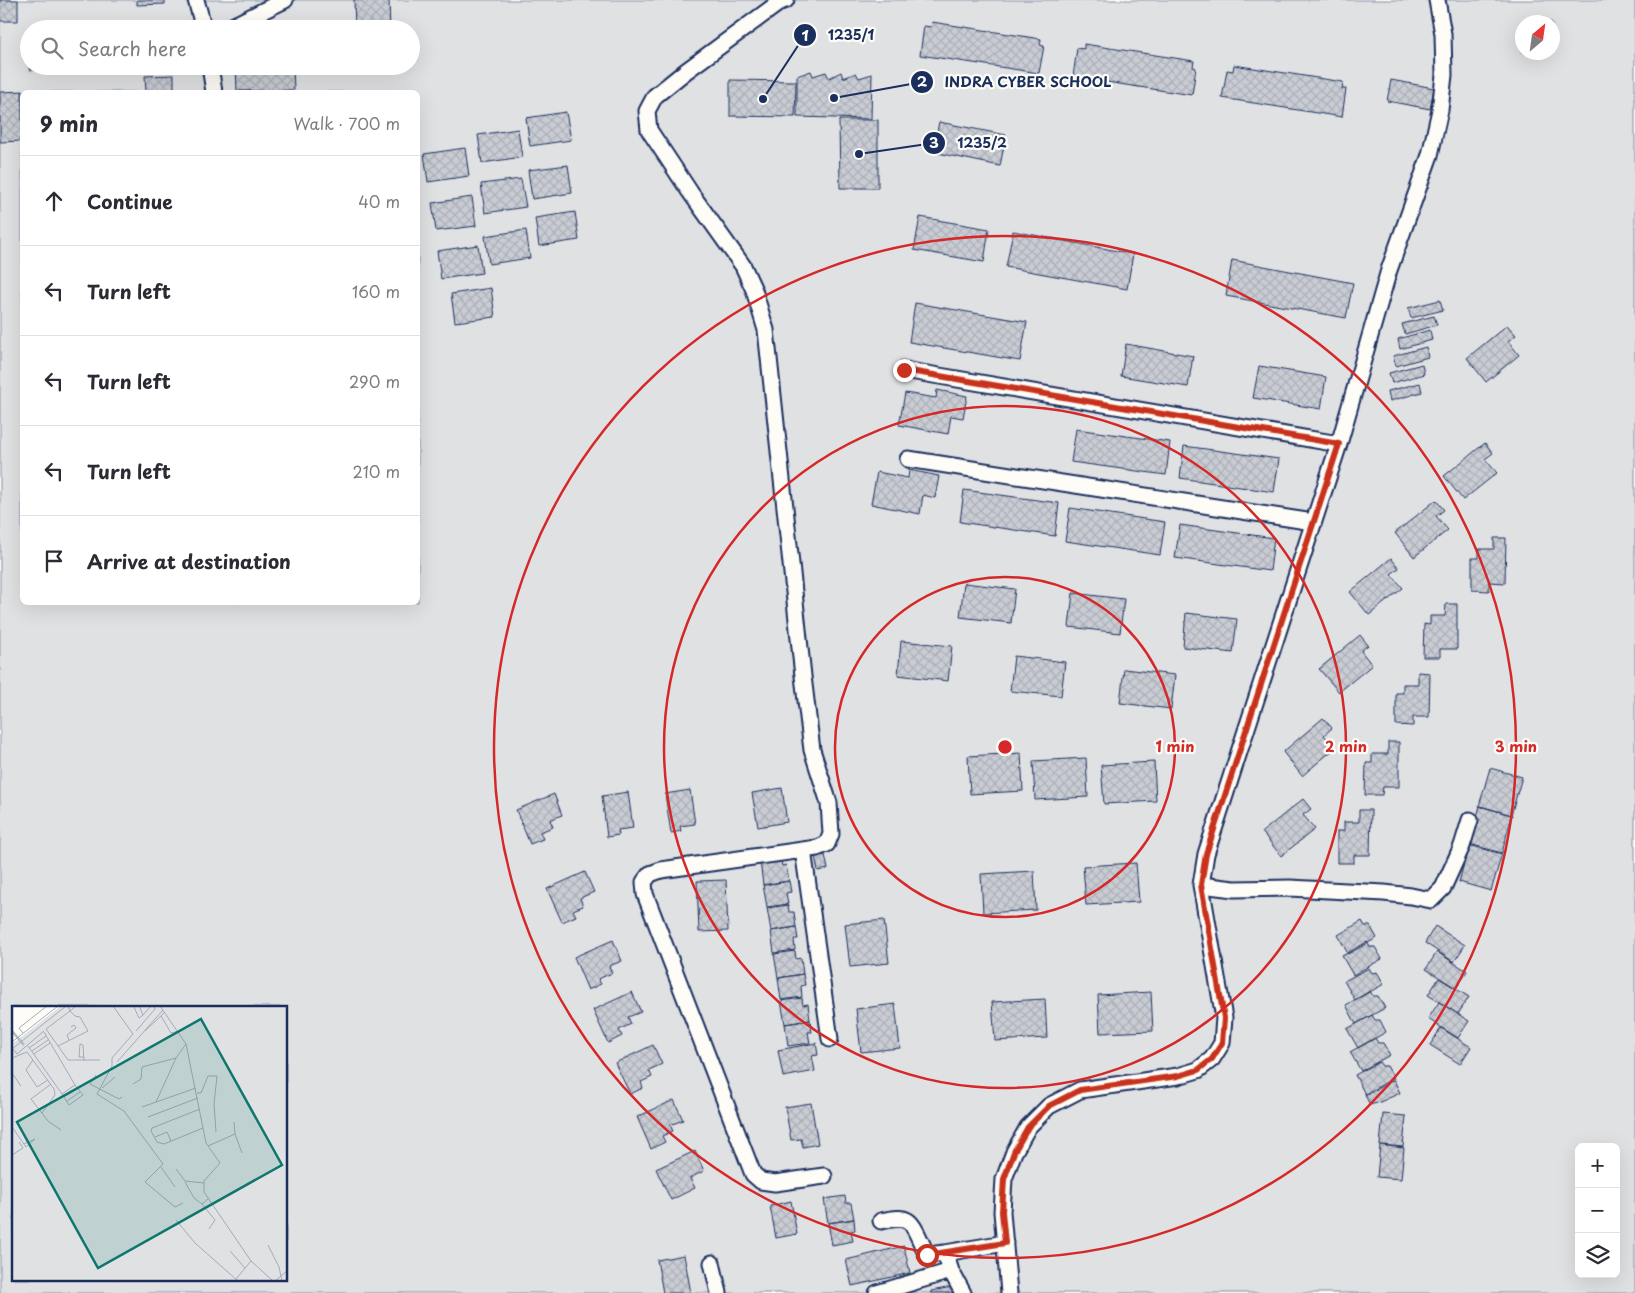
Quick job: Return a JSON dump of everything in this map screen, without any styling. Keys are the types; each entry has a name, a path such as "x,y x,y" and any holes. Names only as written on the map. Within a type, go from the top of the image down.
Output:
{"street":[{"path":"196,0 202,20"},
{"path":"244,20 285,0"},
{"path":"786,0 780,2 686,71 655,96 647,111 649,130 685,185 743,266 754,290 766,330 812,750 829,803 831,834 826,844 817,848 661,870 650,874 644,882 645,894 753,1174 762,1181 775,1183 824,1176"},
{"path":"1009,1293 1002,1212 1004,1179 1014,1152 1028,1127 1049,1106 1080,1090 1178,1076 1198,1070 1212,1059 1222,1043 1224,1018 1201,885 1203,870 1208,846 1339,444 1389,270 1430,155 1438,119 1444,75 1444,42 1437,0"},
{"path":"211,75 214,90"},
{"path":"904,370 1339,444"},
{"path":"908,459 1313,522"},
{"path":"1201,885 1234,889 1290,888 1384,893 1431,900 1443,888 1462,846 1470,820"},
{"path":"802,850 830,1039"},
{"path":"881,1222 901,1219 908,1220 913,1226 927,1255 1005,1243"},
{"path":"945,1253 951,1271 963,1293"},
{"path":"712,1263 718,1293"},
{"path":"877,1293 951,1271"}],"shaded area":[{"path":"0,0 1635,0 1635,1293 0,1293"}],"building":[{"path":"0,0 18,0 18,21 0,21"},
{"path":"137,0 165,0 165,4 137,5"},
{"path":"354,0 389,0 390,20 355,20"},
{"path":"932,22 1041,39 1040,45 1044,46 1039,73 920,55 924,26 931,27"},
{"path":"1084,44 1194,61 1193,67 1196,68 1192,95 1073,77 1077,48 1084,49"},
{"path":"1234,65 1343,82 1342,89 1346,89 1342,117 1222,98 1227,70 1233,71"},
{"path":"811,71 813,76 826,72 829,78 841,72 843,78 856,73 859,78 872,74 871,119 797,117 797,76"},
{"path":"174,75 174,90 146,90 145,76"},
{"path":"236,75 293,75 294,90 237,90"},
{"path":"730,80 796,81 795,117 730,116"},
{"path":"1391,80 1434,88 1430,109 1387,101"},
{"path":"20,91 20,141 0,142 0,92"},
{"path":"566,112 571,140 530,146 526,118"},
{"path":"839,120 878,120 878,188 840,188"},
{"path":"939,122 1006,135 1000,166 933,152"},
{"path":"518,129 522,157 482,163 478,135"},
{"path":"465,148 469,176 428,182 424,154"},
{"path":"568,165 572,193 532,199 528,170"},
{"path":"521,179 526,207 485,213 481,184"},
{"path":"472,197 476,226 436,231 432,203"},
{"path":"575,212 579,240 539,246 535,218"},
{"path":"920,217 989,229 984,262 914,250"},
{"path":"526,230 530,258 489,264 485,236"},
{"path":"1013,231 1133,254 1127,289 1006,267"},
{"path":"478,245 482,273 441,279 437,251"},
{"path":"1232,260 1353,283 1346,318 1226,296"},
{"path":"491,288 495,317 455,322 451,294"},
{"path":"1440,300 1443,310 1411,318 1408,308"},
{"path":"915,303 1027,322 1020,361 909,342"},
{"path":"1434,316 1437,325 1405,334 1402,324"},
{"path":"1507,325 1516,335 1508,341 1519,355 1486,382 1467,358"},
{"path":"1430,330 1432,340 1400,349 1398,339"},
{"path":"1126,344 1193,356 1188,387 1121,376"},
{"path":"1426,347 1428,357 1396,366 1393,356"},
{"path":"1422,364 1424,374 1392,383 1389,373"},
{"path":"1259,366 1326,377 1321,409 1253,398"},
{"path":"1420,383 1422,392 1390,401 1388,391"},
{"path":"937,390 967,396 963,418 951,416 948,434 899,425 905,393 936,398"},
{"path":"1076,429 1170,442 1166,475 1071,462"},
{"path":"1485,443 1493,453 1485,459 1497,473 1463,500 1444,476"},
{"path":"1184,446 1279,459 1274,492 1180,478"},
{"path":"909,470 939,476 935,498 923,495 920,514 871,504 877,472 908,478"},
{"path":"964,490 1059,503 1055,536 960,522"},
{"path":"1436,500 1444,510 1436,516 1448,530 1414,557 1395,533"},
{"path":"1070,508 1165,522 1160,555 1065,541"},
{"path":"1180,525 1274,538 1270,571 1175,558"},
{"path":"1494,538 1506,538 1505,583 1489,582 1489,591 1472,590 1472,558 1479,558 1479,549 1494,549"},
{"path":"1391,558 1399,568 1391,574 1403,588 1369,615 1350,592"},
{"path":"964,583 1015,589 1011,623 960,617"},
{"path":"1073,593 1124,599 1120,633 1069,627"},
{"path":"1446,604 1457,604 1457,649 1440,649 1440,657 1423,657 1424,624 1430,625 1430,616 1445,616"},
{"path":"1186,613 1237,619 1233,653 1183,647"},
{"path":"1360,635 1368,645 1361,651 1372,665 1339,692 1319,669"},
{"path":"901,641 952,646 948,681 898,675"},
{"path":"1014,656 1065,662 1061,696 1010,691"},
{"path":"1124,669 1175,675 1171,709 1120,703"},
{"path":"1418,672 1430,673 1429,717 1413,717 1413,726 1396,725 1396,693 1403,693 1403,684 1418,684"},
{"path":"1323,718 1332,728 1324,735 1335,748 1302,776 1283,752"},
{"path":"1388,742 1399,742 1399,787 1383,787 1382,795 1365,795 1366,763 1372,763 1372,754 1388,754"},
{"path":"1021,753 1023,791 970,794 968,756"},
{"path":"1086,758 1088,797 1035,800 1033,761"},
{"path":"1154,762 1156,801 1104,804 1101,765"},
{"path":"1490,768 1522,777 1511,815 1479,806"},
{"path":"782,788 787,822 758,827 752,793"},
{"path":"690,790 695,824 680,826 681,831 671,833 665,794"},
{"path":"628,792 633,828 618,830 619,835 607,837 602,796"},
{"path":"554,794 562,815 550,820 553,827 540,832 543,839 530,844 516,810"},
{"path":"1303,799 1311,809 1303,815 1315,829 1281,856 1262,832"},
{"path":"1480,806 1512,815 1502,853 1469,844"},
{"path":"1359,810 1371,810 1370,855 1354,855 1354,863 1337,863 1337,831 1344,831 1344,822 1359,822"},
{"path":"1469,845 1502,854 1491,891 1459,882"},
{"path":"825,855 828,869 818,871 815,856"},
{"path":"780,858 782,866 786,865 789,881 763,885 760,861"},
{"path":"1136,863 1139,902 1086,905 1083,866"},
{"path":"1034,871 1036,910 983,913 981,874"},
{"path":"585,872 594,892 580,898 583,906 573,910 576,916 562,922 547,889"},
{"path":"726,880 728,931 699,932 697,881"},
{"path":"789,881 791,892 786,893 788,904 767,907 763,885"},
{"path":"788,905 789,912 794,912 796,927 771,931 767,908"},
{"path":"884,920 889,963 850,967 845,924"},
{"path":"1362,921 1365,926 1370,926 1377,938 1348,954 1338,935"},
{"path":"1435,926 1465,945 1454,962 1425,943"},
{"path":"796,927 798,939 794,939 795,950 774,953 771,931"},
{"path":"613,940 622,961 609,966 612,973 598,979 601,984 588,990 574,957"},
{"path":"1367,942 1370,947 1375,947 1382,959 1353,975 1342,956"},
{"path":"795,951 796,959 801,958 803,974 778,978 774,954"},
{"path":"1437,952 1467,971 1456,988 1426,969"},
{"path":"1369,968 1372,973 1377,972 1384,984 1355,1000 1344,981"},
{"path":"803,974 805,985 801,986 802,997 781,1000 778,978"},
{"path":"1439,978 1469,997 1458,1014 1428,995"},
{"path":"1370,991 1373,996 1378,996 1385,1008 1356,1024 1346,1005"},
{"path":"632,992 641,1012 628,1017 631,1024 619,1030 622,1036 608,1043 593,1010"},
{"path":"1151,992 1153,1031 1100,1033 1098,995"},
{"path":"802,998 803,1005 808,1004 810,1020 785,1024 781,1001"},
{"path":"1045,999 1047,1038 995,1041 992,1002"},
{"path":"1439,1002 1469,1021 1458,1038 1428,1019"},
{"path":"895,1004 900,1048 861,1052 856,1009"},
{"path":"1372,1015 1375,1020 1380,1020 1386,1032 1358,1048 1347,1029"},
{"path":"810,1020 812,1032 808,1032 810,1043 788,1046 785,1024"},
{"path":"1441,1028 1471,1047 1460,1064 1430,1045"},
{"path":"1375,1038 1378,1043 1383,1043 1390,1055 1361,1071 1350,1052"},
{"path":"816,1043 818,1055 812,1056 815,1071 783,1077 778,1050"},
{"path":"653,1045 662,1064 649,1070 652,1077 641,1082 643,1088 630,1094 615,1063"},
{"path":"1379,1062 1382,1066 1387,1066 1394,1078 1365,1094 1355,1075"},
{"path":"1394,1080 1400,1093 1370,1105 1365,1095"},
{"path":"674,1100 683,1120 670,1125 673,1131 662,1136 665,1142 651,1149 637,1117"},
{"path":"811,1103 818,1144 803,1147 801,1139 791,1140 785,1107"},
{"path":"1383,1114 1406,1116 1403,1147 1380,1145"},
{"path":"1380,1145 1404,1148 1401,1179 1377,1177"},
{"path":"695,1151 704,1171 690,1178 695,1188 671,1200 656,1169"},
{"path":"845,1196 846,1203 851,1203 854,1219 828,1223 824,1199"},
{"path":"791,1201 797,1234 776,1238 770,1206"},
{"path":"854,1219 855,1230 851,1231 853,1241 832,1245 828,1223"},
{"path":"904,1246 910,1273 852,1286 846,1260"},
{"path":"684,1255 691,1293 663,1293 657,1260"},
{"path":"952,1287 953,1293 931,1293 931,1291"}],"place":[{"name":"INDRA CYBER SCHOOL","path":"834,98"},
{"name":"1235/1","path":"763,99"},
{"name":"1235/2","path":"859,154"}],"route":[{"path":"904,370 1339,444 1206,854 1201,885 1224,1018 1222,1043 1212,1059 1198,1070 1178,1076 1080,1090 1049,1106 1028,1127 1014,1152 1004,1179 1002,1212 1005,1243 927,1255"}]}
